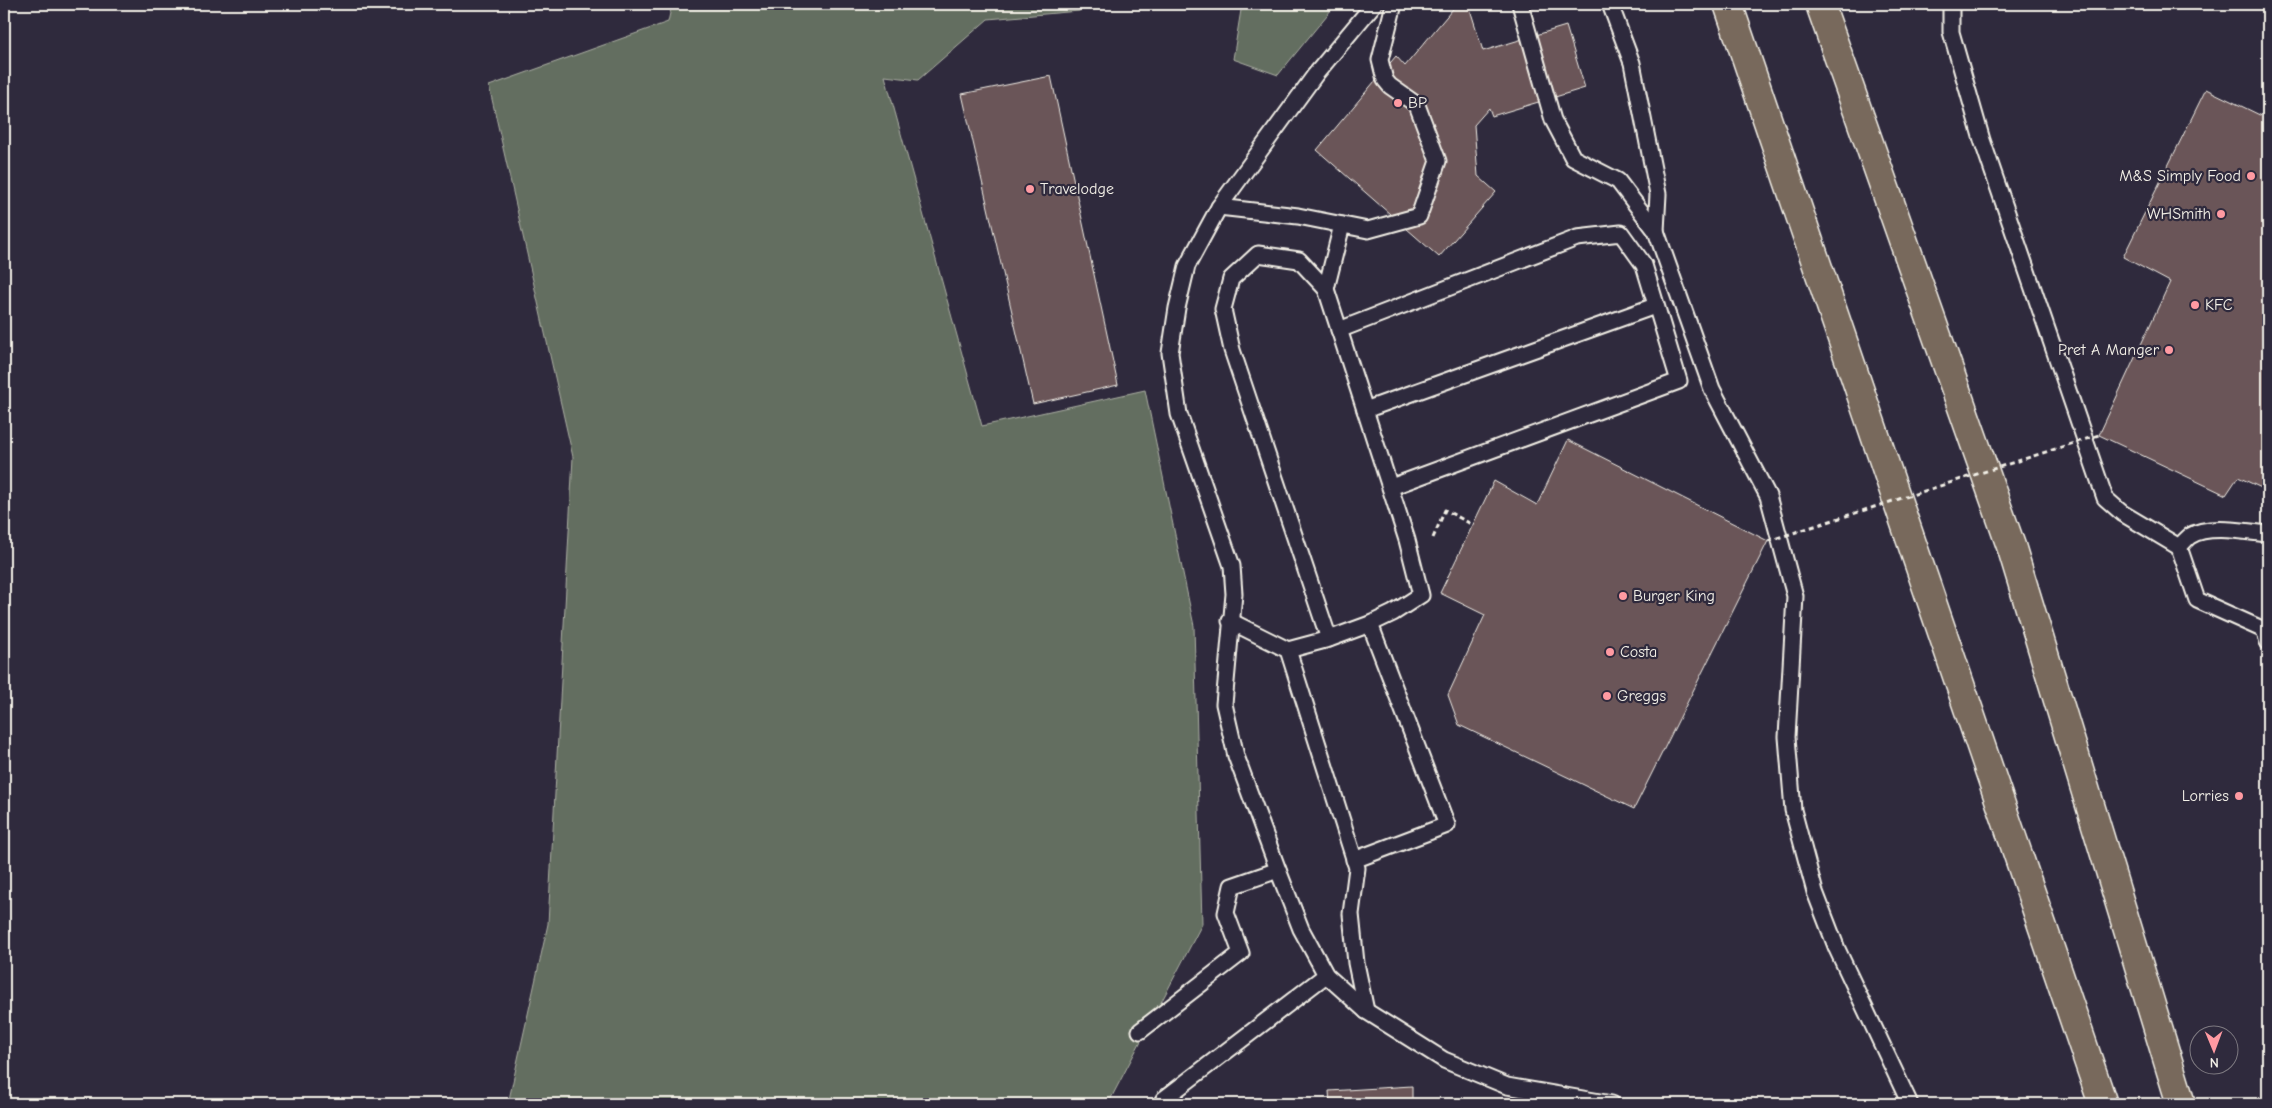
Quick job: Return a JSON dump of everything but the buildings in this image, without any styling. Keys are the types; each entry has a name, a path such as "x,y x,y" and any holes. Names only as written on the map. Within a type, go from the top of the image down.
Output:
{"highway":[{"path":"1728,4 2102,1104"},
{"path":"1820,4 2012,549 2182,1104"}],"lane":[{"path":"1374,4 1315,75 1218,207 1187,266 1177,308 1170,353 1179,414 1232,566 1234,594 1224,704 1236,756 1278,870 1301,928 1326,975 1366,1011 1444,1060 1507,1086 1612,1104"},
{"path":"1218,207 1298,216 1368,230 1419,216 1438,161 1417,106 1390,86 1385,80 1380,60 1394,4"},
{"path":"1520,4 1553,120 1573,158 1618,181 1656,231 1712,389 1768,496 1795,596 1786,737 1793,810 1816,892 1837,949 1910,1104"},
{"path":"1610,4 1632,63 1658,194 1656,231"},
{"path":"1950,4 1951,32 1982,140 2105,498 2122,514 2179,548 2197,600 2264,630 2268,642"},
{"path":"1326,288 1342,225"},
{"path":"1339,330 1577,238 1621,233 1644,265 1679,380 1391,487"},
{"path":"1230,622 1288,650 1329,639 1370,624 1393,614 1420,595 1414,566 1391,487 1326,288 1299,260 1258,254 1231,279 1223,309 1232,350 1329,639"},
{"path":"1365,410 1655,306"},
{"path":"2179,548 2190,536 2203,531 2224,530 2268,534"},
{"path":"1354,860 1447,825 1370,624"},
{"path":"1288,650 1357,868 1351,914 1356,963 1366,1011"},
{"path":"1140,1031 1241,952 1226,913 1232,886 1278,870"},
{"path":"1161,1104 1164,1099 1326,975"}],"path":[{"path":"1768,542 2099,435"},
{"path":"1414,566 1422,562 1445,510 1473,525"}],"green space":[{"path":"672,4 1087,4 1079,11 988,19 918,80 885,76 982,426 1145,390 1194,626 1202,924 1108,1104 508,1104 548,924 573,457 489,86 668,22"},
{"path":"1242,4 1336,4 1278,75 1233,59"}],"place":[{"name":"BP","path":"1398,103"},
{"name":"M&S Simply Food","path":"2251,176"},
{"name":"Travelodge","path":"1030,189"},
{"name":"WHSmith","path":"2221,214"},
{"name":"KFC","path":"2195,305"},
{"name":"Pret A Manger","path":"2169,350"},
{"name":"Burger King","path":"1623,596"},
{"name":"Costa","path":"1610,652"},
{"name":"Greggs","path":"1607,696"},
{"name":"Lorries","path":"2239,796"}]}
